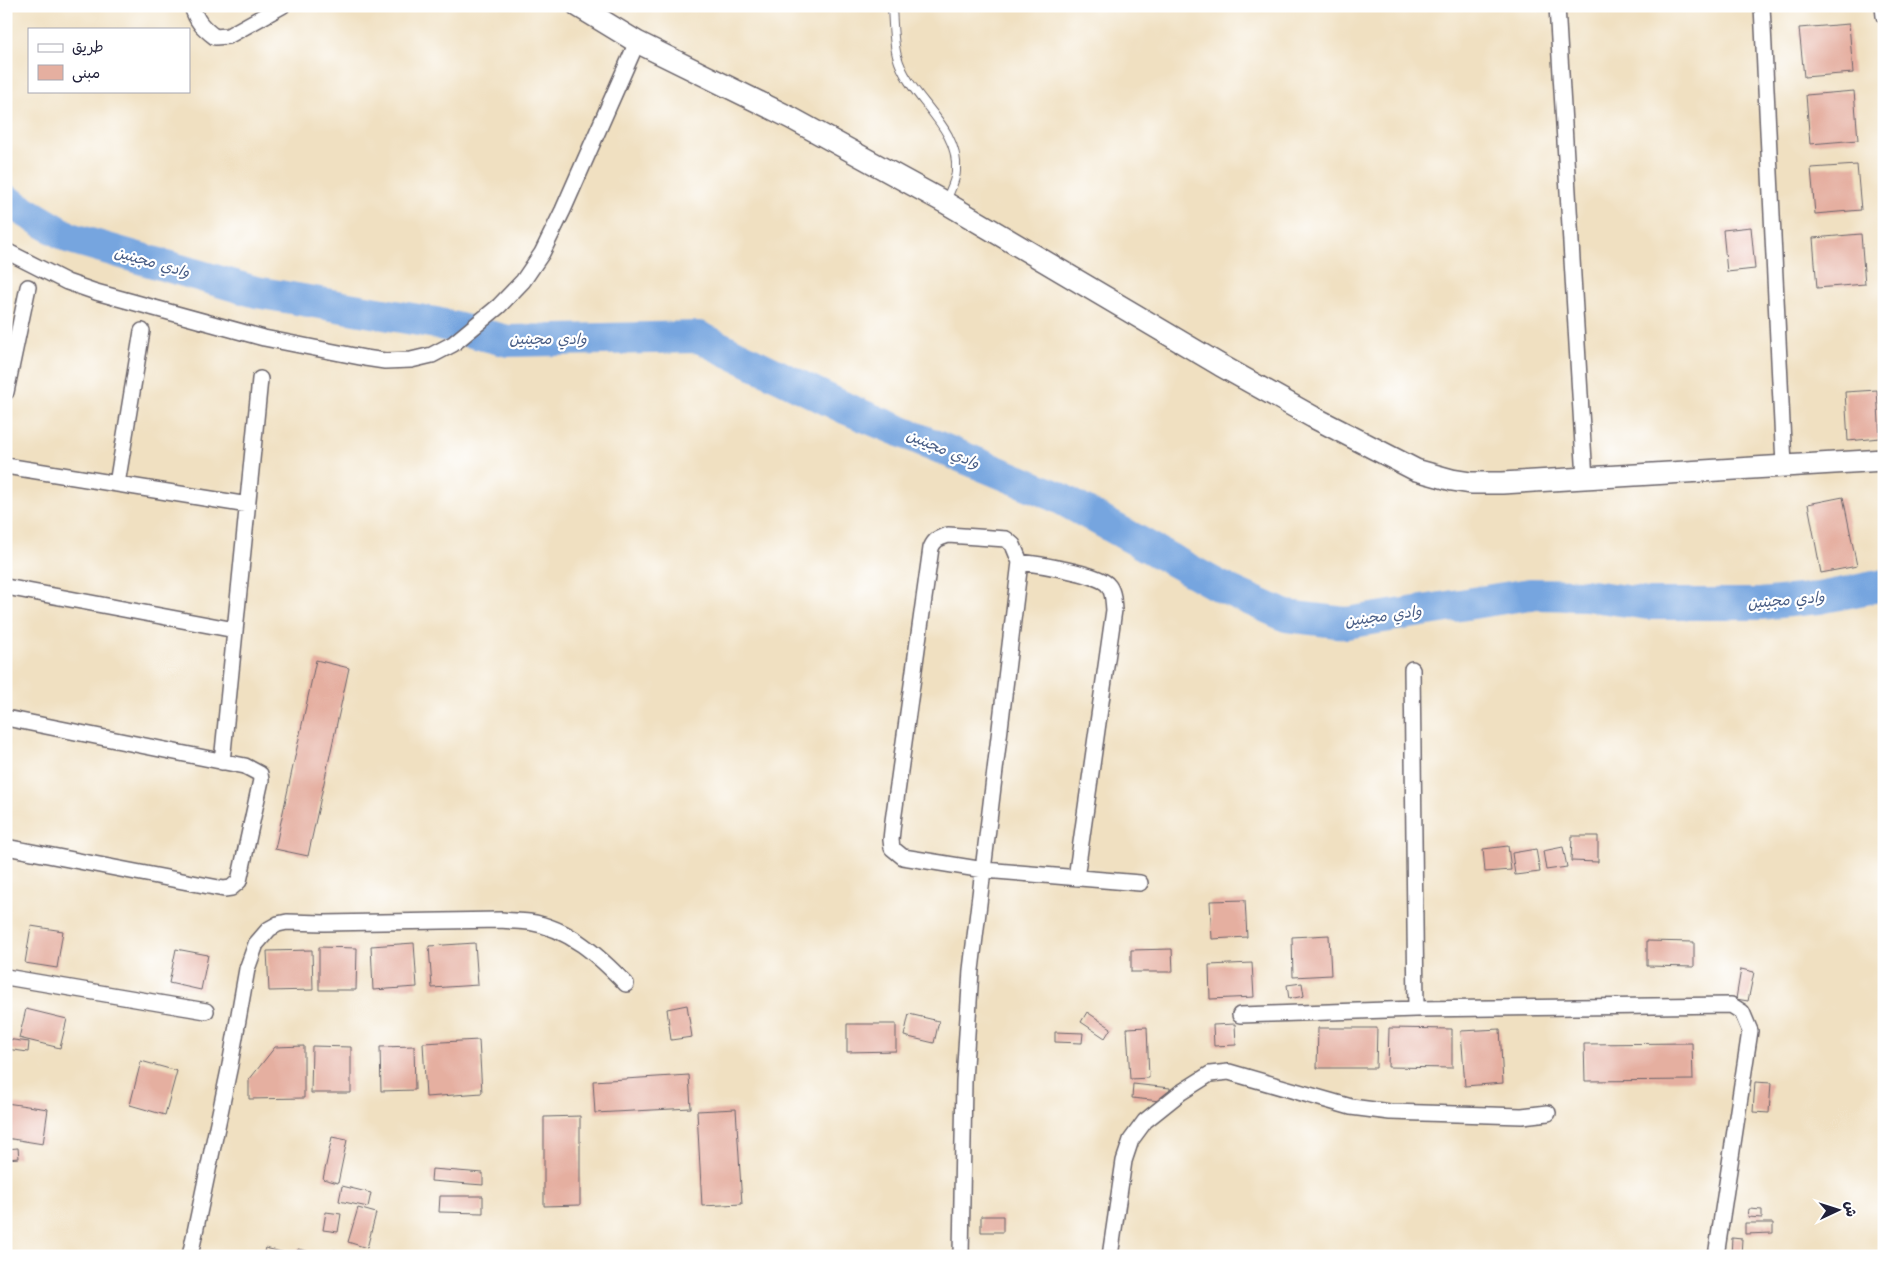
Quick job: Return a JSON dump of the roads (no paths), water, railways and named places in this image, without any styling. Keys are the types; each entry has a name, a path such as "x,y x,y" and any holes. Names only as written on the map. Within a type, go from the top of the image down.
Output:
{"street":[{"path":"192,6 194,15 202,28 215,37 228,36 282,6"},
{"path":"578,6 637,42 791,118 946,203 1220,365 1313,417 1416,470 1471,483 1585,479 1884,460"},
{"path":"1557,6 1585,479"},
{"path":"1762,6 1784,465"},
{"path":"1883,6 1884,16"},
{"path":"6,251 67,282 96,292 264,338 385,361 411,360 432,355 453,344 499,306 523,282 542,252 577,179 637,42"},
{"path":"6,392 12,335 28,287"},
{"path":"117,484 142,331"},
{"path":"222,762 260,379"},
{"path":"6,466 248,505"},
{"path":"961,1256 964,1081 971,970 984,870 1020,562 1013,544 1006,540 948,535 934,541 931,548 893,821 892,848 903,857 984,870 1140,883"},
{"path":"1020,562 1039,564 1094,578 1106,584 1112,593 1114,610 1076,878"},
{"path":"6,587 235,630"},
{"path":"1412,669 1416,1009"},
{"path":"6,718 252,769 260,774 261,780 239,881 231,888 224,889 6,847"},
{"path":"190,1256 227,1084 247,969 256,944 268,929 287,922 501,920 529,922 552,928 575,939 601,957 626,984"},
{"path":"6,977 206,1011"},
{"path":"1240,1015 1416,1009 1731,1005 1742,1012 1750,1031 1716,1256"},
{"path":"1110,1256 1124,1161 1131,1140 1145,1121 1180,1093 1210,1074 1229,1072 1351,1107 1390,1112 1522,1116 1548,1113"}],"lane":[{"path":"892,6 897,57 908,79 953,145 957,172 946,203"}],"waterway":[{"name":"وادي مجينين","path":"6,200 70,238 256,292 436,323 508,341 699,337 847,409 1056,496 1217,585 1286,616 1346,623 1530,594 1585,595 1648,604 1760,604 1819,598 1884,585"}]}
